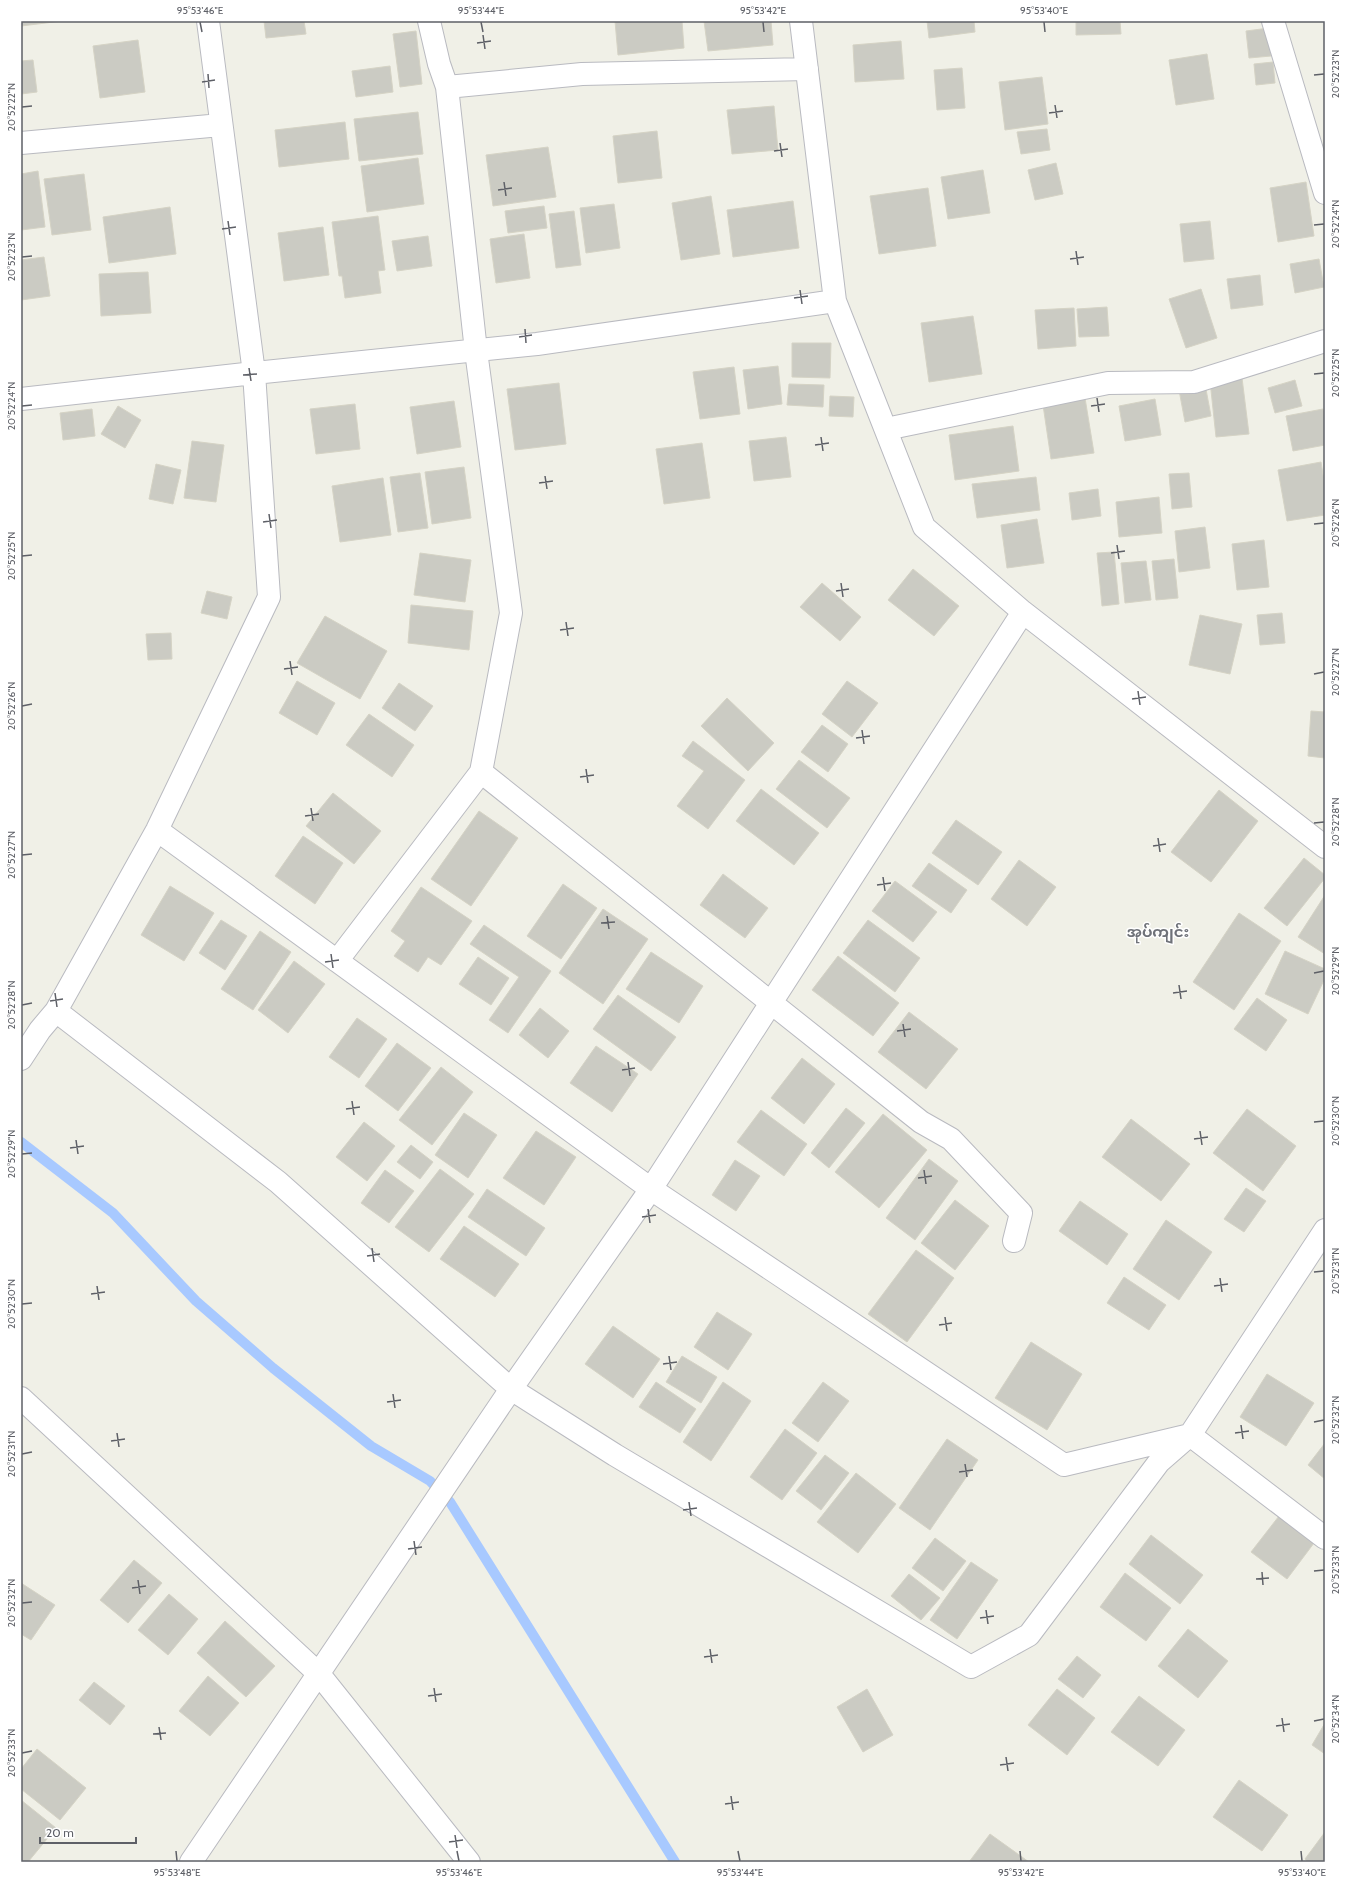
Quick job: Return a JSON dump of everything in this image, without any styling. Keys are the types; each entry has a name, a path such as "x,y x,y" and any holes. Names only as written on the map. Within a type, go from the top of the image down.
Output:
{"street":[{"path":"21,1059 40,1030 56,1011 158,830 270,597 254,373 208,21"},
{"path":"337,961 481,772 511,613 476,351 447,87 439,64 430,21"},
{"path":"801,21 835,301 924,527 1023,612 1325,847"},
{"path":"1273,21 1325,193"},
{"path":"447,87 582,74 807,69"},
{"path":"21,142 221,125"},
{"path":"21,399 537,344 835,301"},
{"path":"886,429 1108,383 1194,382 1325,341"},
{"path":"191,1862 511,1389 651,1189 1023,612"},
{"path":"481,772 921,1122 951,1139 1021,1213 1014,1241"},
{"path":"158,830 651,1189 1064,1465 1190,1435"},
{"path":"56,1011 278,1182 511,1389 615,1456 971,1667 1029,1635 1159,1462 1190,1435 1325,1230"},
{"path":"21,1398 318,1674 469,1862"},
{"path":"1190,1435 1325,1538"}],"building":[{"path":"21,21 62,21 21,26"},
{"path":"264,21 304,21 306,34 266,38"},
{"path":"615,21 682,21 684,48 618,55"},
{"path":"704,21 771,21 773,45 708,51"},
{"path":"927,21 974,21 975,32 929,38"},
{"path":"1076,21 1120,21 1121,34 1076,35"},
{"path":"1269,28 1271,56 1249,58 1246,31"},
{"path":"416,31 422,84 400,87 393,34"},
{"path":"138,40 145,92 100,98 93,46"},
{"path":"901,41 904,79 855,82 853,45"},
{"path":"1207,54 1214,99 1176,105 1169,60"},
{"path":"33,60 37,92 21,94 21,61"},
{"path":"1273,62 1275,83 1256,85 1254,64"},
{"path":"390,66 393,92 356,97 352,71"},
{"path":"962,68 965,108 937,110 934,70"},
{"path":"1042,77 1048,124 1005,130 999,82"},
{"path":"774,106 778,150 732,154 727,110"},
{"path":"418,112 423,154 359,161 354,119"},
{"path":"345,122 349,159 279,167 275,130"},
{"path":"1047,129 1050,150 1021,154 1017,132"},
{"path":"657,131 662,178 618,183 613,136"},
{"path":"548,147 556,197 493,206 486,155"},
{"path":"418,158 424,204 367,212 361,166"},
{"path":"1056,163 1063,194 1035,200 1028,170"},
{"path":"983,170 990,213 948,219 941,177"},
{"path":"38,171 45,227 21,230 21,174"},
{"path":"84,174 91,230 52,235 44,179"},
{"path":"1306,182 1314,236 1278,242 1270,188"},
{"path":"928,188 936,246 879,254 870,196"},
{"path":"711,196 720,254 681,260 672,203"},
{"path":"793,201 799,248 733,257 727,210"},
{"path":"614,204 620,248 586,253 580,208"},
{"path":"544,206 547,228 508,233 505,211"},
{"path":"170,207 176,254 109,263 103,217"},
{"path":"574,211 581,265 556,268 549,214"},
{"path":"378,216 385,270 378,271 381,293 345,298 342,276 339,276 332,222"},
{"path":"1210,221 1214,259 1184,262 1180,224"},
{"path":"323,227 329,275 284,281 278,233"},
{"path":"524,234 530,278 496,283 490,239"},
{"path":"428,236 432,266 397,271 392,241"},
{"path":"44,257 50,296 21,300 21,260"},
{"path":"1319,259 1324,287 1295,293 1290,264"},
{"path":"148,272 151,313 101,316 99,274"},
{"path":"1260,275 1263,305 1231,309 1227,279"},
{"path":"1201,289 1217,338 1186,348 1169,299"},
{"path":"1107,307 1109,336 1079,337 1077,309"},
{"path":"1074,308 1076,346 1038,349 1035,310"},
{"path":"973,316 982,374 929,382 921,323"},
{"path":"792,343 831,343 830,378 792,377"},
{"path":"778,366 782,404 748,409 743,370"},
{"path":"734,367 740,414 700,419 693,372"},
{"path":"1242,378 1249,434 1216,437 1210,381"},
{"path":"1295,380 1302,406 1275,413 1268,388"},
{"path":"559,383 566,444 515,450 507,389"},
{"path":"789,384 824,385 823,407 787,405"},
{"path":"1205,384 1211,416 1185,422 1179,390"},
{"path":"830,396 854,397 853,417 829,416"},
{"path":"1085,398 1094,453 1051,459 1043,405"},
{"path":"1155,399 1161,435 1125,441 1119,406"},
{"path":"454,401 461,447 417,454 410,407"},
{"path":"355,404 360,449 316,454 310,409"},
{"path":"118,406 141,420 125,448 101,434"},
{"path":"92,409 95,436 63,440 60,413"},
{"path":"1323,409 1325,422 1325,445 1293,451 1286,416"},
{"path":"1013,426 1019,471 955,480 949,435"},
{"path":"786,437 791,477 754,481 749,441"},
{"path":"192,441 224,445 216,502 184,498"},
{"path":"702,443 710,498 664,504 656,449"},
{"path":"1321,462 1325,487 1325,515 1287,521 1278,470"},
{"path":"156,464 181,470 173,504 149,499"},
{"path":"464,467 471,518 432,524 425,472"},
{"path":"420,473 428,528 398,532 390,477"},
{"path":"1189,473 1192,507 1172,509 1169,474"},
{"path":"1036,477 1040,510 977,518 972,484"},
{"path":"383,478 391,535 340,542 332,486"},
{"path":"1098,489 1101,516 1072,520 1069,493"},
{"path":"1159,497 1162,533 1119,537 1116,502"},
{"path":"1037,519 1044,563 1007,568 1001,525"},
{"path":"1205,527 1210,568 1179,572 1175,531"},
{"path":"1264,540 1269,587 1237,590 1232,544"},
{"path":"1114,552 1119,604 1102,606 1097,553"},
{"path":"420,553 471,560 465,602 414,595"},
{"path":"1174,559 1178,598 1156,600 1152,561"},
{"path":"1146,561 1151,600 1125,603 1121,563"},
{"path":"913,569 959,606 934,636 888,600"},
{"path":"822,583 861,617 840,641 800,607"},
{"path":"207,591 232,597 227,619 201,613"},
{"path":"411,605 473,611 469,650 408,643"},
{"path":"1282,613 1285,643 1260,645 1257,615"},
{"path":"1200,615 1242,624 1230,674 1189,665"},
{"path":"325,616 387,651 360,699 297,663"},
{"path":"171,633 172,659 148,660 146,634"},
{"path":"297,681 335,703 317,735 279,713"},
{"path":"847,681 878,703 852,737 822,714"},
{"path":"399,683 433,706 415,731 382,708"},
{"path":"727,698 774,743 748,771 701,726"},
{"path":"1311,711 1325,712 1325,758 1308,756"},
{"path":"369,714 414,745 392,777 346,745"},
{"path":"822,725 848,744 828,772 801,752"},
{"path":"693,741 745,780 708,829 677,806 704,771 682,756"},
{"path":"799,760 850,798 827,828 776,789"},
{"path":"761,789 819,833 794,865 736,821"},
{"path":"1219,790 1258,821 1211,882 1171,852"},
{"path":"333,793 381,831 354,864 306,826"},
{"path":"479,811 518,838 471,906 431,879"},
{"path":"956,820 1002,852 978,885 932,853"},
{"path":"303,836 343,863 315,904 275,876"},
{"path":"1304,858 1325,875 1325,878 1287,926 1264,908"},
{"path":"1019,860 1056,887 1027,926 991,899"},
{"path":"929,863 967,890 951,913 912,886"},
{"path":"723,874 768,908 745,938 700,905"},
{"path":"895,881 937,912 913,942 872,911"},
{"path":"563,884 597,908 561,959 527,936"},
{"path":"170,886 214,913 184,961 141,935"},
{"path":"421,887 472,921 441,965 428,957 418,972 394,956 405,941 391,931"},
{"path":"1325,895 1325,954 1298,937"},
{"path":"603,909 648,939 603,1004 559,973"},
{"path":"1239,913 1281,941 1234,1010 1193,982"},
{"path":"221,920 247,936 225,970 199,953"},
{"path":"868,920 920,958 895,992 843,953"},
{"path":"484,925 551,971 508,1033 489,1020 519,977 470,944"},
{"path":"260,931 291,952 253,1010 221,989"},
{"path":"1285,951 1325,969 1325,978 1308,1014 1265,994"},
{"path":"651,952 703,986 679,1023 626,989"},
{"path":"838,956 899,1003 873,1036 812,990"},
{"path":"478,957 509,978 491,1005 459,984"},
{"path":"294,961 325,984 288,1033 258,1010"},
{"path":"618,995 676,1037 651,1071 593,1029"},
{"path":"1257,998 1287,1020 1266,1051 1234,1029"},
{"path":"540,1008 569,1031 548,1058 519,1035"},
{"path":"909,1012 958,1049 926,1089 878,1052"},
{"path":"357,1018 387,1039 359,1078 329,1057"},
{"path":"397,1043 431,1068 398,1111 365,1086"},
{"path":"596,1046 638,1074 612,1112 570,1083"},
{"path":"802,1058 835,1084 804,1124 771,1098"},
{"path":"441,1067 473,1092 432,1145 399,1120"},
{"path":"846,1108 865,1123 829,1168 811,1153"},
{"path":"1247,1109 1296,1146 1263,1191 1213,1153"},
{"path":"761,1110 807,1144 784,1176 737,1142"},
{"path":"464,1113 497,1135 468,1178 435,1155"},
{"path":"883,1114 927,1150 879,1208 835,1172"},
{"path":"1131,1119 1190,1164 1161,1201 1102,1157"},
{"path":"364,1122 395,1146 367,1181 336,1157"},
{"path":"536,1131 576,1157 544,1205 503,1178"},
{"path":"411,1145 433,1162 420,1179 397,1162"},
{"path":"929,1159 958,1181 915,1240 886,1218"},
{"path":"735,1160 760,1176 736,1211 712,1195"},
{"path":"440,1169 474,1194 429,1252 395,1227"},
{"path":"385,1170 414,1191 389,1223 361,1203"},
{"path":"1246,1188 1266,1201 1244,1232 1224,1219"},
{"path":"487,1189 545,1228 526,1256 468,1217"},
{"path":"955,1200 989,1226 955,1270 921,1243"},
{"path":"1080,1201 1128,1234 1107,1265 1059,1231"},
{"path":"1166,1220 1212,1252 1179,1300 1133,1269"},
{"path":"464,1226 519,1264 495,1297 440,1259"},
{"path":"916,1250 954,1278 907,1342 868,1314"},
{"path":"1124,1277 1166,1305 1149,1330 1107,1303"},
{"path":"717,1312 752,1334 728,1370 694,1347"},
{"path":"613,1326 660,1359 633,1398 585,1364"},
{"path":"1031,1342 1082,1374 1047,1430 995,1398"},
{"path":"682,1356 717,1377 701,1403 666,1382"},
{"path":"1267,1374 1314,1403 1286,1446 1240,1417"},
{"path":"656,1382 696,1409 680,1433 639,1407"},
{"path":"723,1382 751,1401 711,1461 683,1442"},
{"path":"823,1382 849,1401 818,1442 792,1423"},
{"path":"785,1429 817,1453 782,1500 750,1477"},
{"path":"947,1439 978,1460 930,1530 899,1508"},
{"path":"1325,1443 1325,1479 1308,1465"},
{"path":"825,1455 849,1473 821,1510 796,1491"},
{"path":"856,1473 896,1504 858,1553 817,1522"},
{"path":"1279,1516 1314,1543 1287,1579 1251,1552"},
{"path":"1151,1535 1203,1575 1180,1604 1129,1564"},
{"path":"935,1538 966,1561 943,1591 912,1568"},
{"path":"134,1560 162,1583 128,1623 100,1600"},
{"path":"971,1562 998,1580 957,1639 930,1620"},
{"path":"1125,1573 1171,1608 1146,1641 1100,1607"},
{"path":"909,1574 940,1598 921,1620 891,1596"},
{"path":"21,1583 55,1605 31,1640 21,1634"},
{"path":"169,1594 198,1619 168,1655 138,1630"},
{"path":"225,1621 275,1666 246,1697 197,1653"},
{"path":"1188,1629 1228,1661 1198,1698 1158,1666"},
{"path":"1077,1656 1101,1675 1083,1698 1058,1679"},
{"path":"208,1676 239,1703 210,1736 179,1711"},
{"path":"94,1682 125,1706 110,1725 79,1700"},
{"path":"867,1689 893,1735 863,1752 837,1707"},
{"path":"1057,1689 1095,1718 1067,1755 1028,1725"},
{"path":"1139,1696 1185,1730 1158,1766 1111,1732"},
{"path":"1325,1723 1325,1754 1312,1745"},
{"path":"37,1749 86,1788 60,1820 21,1789 21,1769"},
{"path":"1239,1780 1288,1815 1262,1851 1213,1817"},
{"path":"21,1800 56,1828 28,1862 21,1862"},
{"path":"1325,1832 1325,1862 1308,1862 1305,1859"},
{"path":"990,1834 1029,1862 969,1862"}],"waterway":[{"path":"21,1142 113,1213 196,1301 273,1368 371,1446 430,1481 450,1502 675,1862"}],"district":[{"name":"အုပ်ကျင်း","path":"1158,932"}]}
